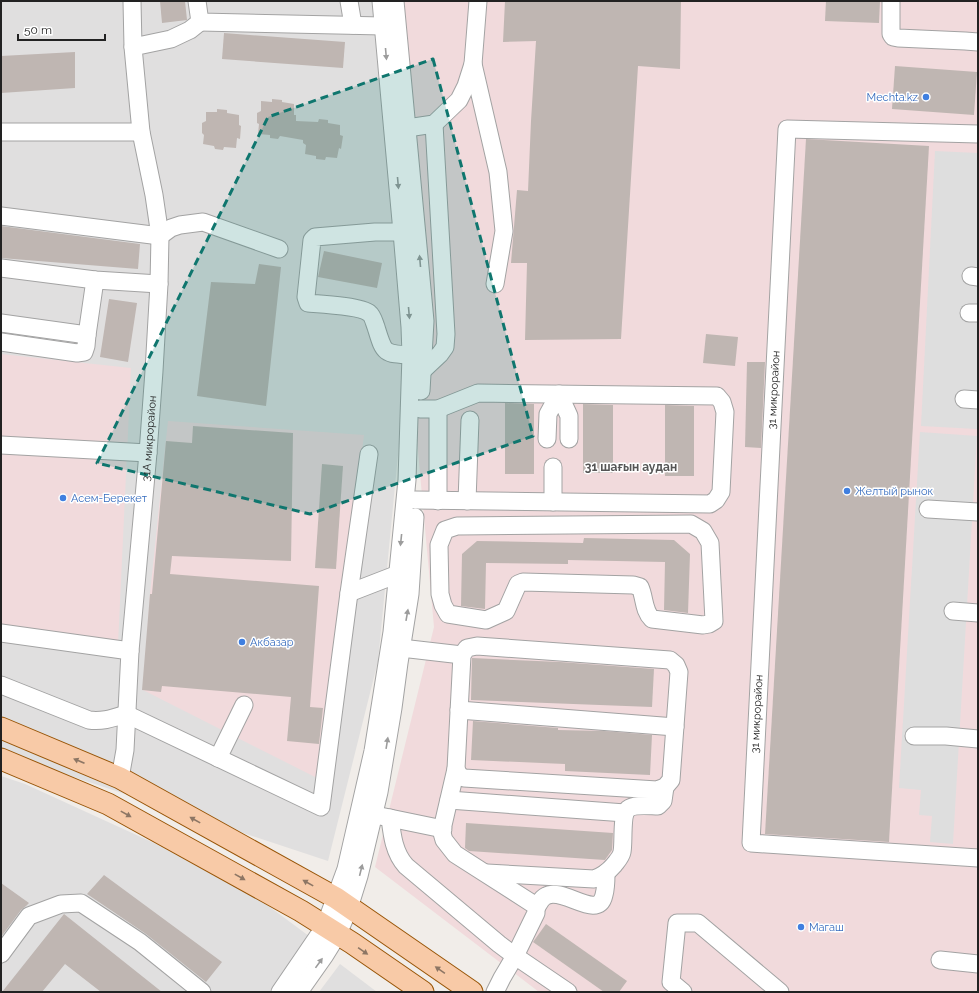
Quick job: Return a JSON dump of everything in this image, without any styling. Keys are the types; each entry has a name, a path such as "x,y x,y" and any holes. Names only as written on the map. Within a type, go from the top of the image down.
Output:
{"main road":[{"path":"1,728 120,778 343,903 472,992"},
{"path":"1,759 108,804 301,911 332,930 423,992"},
{"path":"108,804 120,778"}],"street":[{"name":"31А микрорайон","path":"120,778 125,750 130,652 140,553 154,372 160,236 154,195 141,132 133,47 132,1"},
{"path":"197,1 200,22"},
{"path":"349,1 353,25"},
{"path":"343,903 346,869 373,751 392,632 407,480 411,355 410,327 381,1"},
{"path":"299,992 325,955 332,930 343,903 359,876 382,817 382,777 410,594 425,321 395,1"},
{"path":"407,128 434,124 459,100 466,86 473,64 478,1"},
{"path":"891,1 891,34 893,37 978,42"},
{"path":"133,47 171,39 190,30 200,22 383,26"},
{"path":"473,64 498,172 504,231 495,284"},
{"path":"423,370 440,354 445,347 446,334 434,124"},
{"name":"31 микрорайон","path":"978,134 787,129 751,843 978,858"},
{"path":"1,132 141,132"},
{"path":"1,216 160,236 171,228 180,224 203,222 280,249"},
{"path":"402,232 375,232 315,237 312,240 306,297 308,303 359,308 369,312 373,319 381,345 387,352 393,354 411,355"},
{"path":"1,268 95,280 159,284"},
{"path":"1,342 77,353 84,352 95,280"},
{"path":"1,323 87,335"},
{"path":"415,500 710,504 716,500 721,492 725,412 722,402 717,396 478,393 438,409 420,409"},
{"path":"558,394 569,416 569,439"},
{"path":"547,439 548,414 558,394"},
{"path":"438,409 438,501"},
{"path":"467,501 470,420"},
{"path":"1,445 148,453"},
{"path":"1,685 89,720 108,720 126,714 321,807 369,454"},
{"path":"553,467 553,502"},
{"path":"928,509 978,512"},
{"path":"691,524 703,531 710,543 714,621 704,625 652,620 648,615 640,587 633,585 531,582 523,582 518,584 506,610 486,620 448,614 443,606 440,594 439,545 445,530 457,526 691,524"},
{"path":"413,545 439,545"},
{"path":"349,593 398,574"},
{"path":"952,611 978,613"},
{"path":"1,633 130,652"},
{"path":"484,873 594,879 602,877 618,860 622,853 625,813 633,806 658,806 663,801 666,787 671,780 679,672 670,660 477,646 467,648 462,655 456,769 442,833 444,840 455,854 484,873 533,904 536,908"},
{"path":"401,648 462,655"},
{"path":"218,758 244,705"},
{"path":"459,710 675,727"},
{"path":"914,736 978,738"},
{"path":"456,769 459,775 464,778 657,790 666,787"},
{"path":"449,800 625,813"},
{"path":"382,817 443,829"},
{"path":"382,817 401,861 493,939 568,992"},
{"path":"495,992 515,956 536,913 536,908 542,899 547,895 553,894 561,895 590,906 598,904 602,901 604,896 606,873"},
{"path":"2,951 29,916 61,904 81,903 140,942 202,992"},
{"path":"683,992 671,982 677,923 698,924 780,992"},
{"path":"280,992 332,930"},
{"path":"940,960 978,964"}],"highlighted area":[{"path":"433,59 533,436 310,514 97,463 268,117"}],"shaded area":[{"path":"1,1 442,1 378,661 328,861 1,753"},
{"name":"31 шағын аудан","path":"377,1 978,1 978,992 539,992 375,867 434,627"},
{"path":"935,151 978,153 977,429 921,426"},
{"name":"Асем-Берекет","path":"1,354 131,368 118,644 1,627"},
{"name":"Акбазар","path":"168,421 364,435 319,779 143,690 150,594"},
{"path":"920,432 977,436 953,844 930,842 932,816 919,815 921,790 899,788"},
{"path":"1,776 25,784 154,843 263,902 313,939 273,992 1,992"},
{"path":"340,964 377,992 319,992"}],"building":[{"path":"160,1 185,1 187,20 162,23"},
{"path":"505,1 681,1 680,69 638,66 621,339 525,340 527,263 511,263 517,190 528,191 536,41 503,42"},
{"path":"826,1 880,1 879,23 825,21"},
{"path":"224,33 345,42 343,68 222,59"},
{"path":"75,52 75,88 1,93 1,56"},
{"path":"895,66 977,72 974,115 892,109"},
{"path":"272,99 282,100 282,102 294,104 294,115 296,115 296,121 318,122 319,119 328,120 328,123 340,125 340,135 343,136 341,149 339,148 337,158 326,157 325,160 316,159 316,156 305,154 306,145 303,143 303,140 280,136 278,139 270,138 270,135 258,134 259,124 257,123 257,113 261,111 261,101 272,102"},
{"path":"217,109 227,110 227,113 239,115 239,125 241,126 240,139 237,138 236,148 224,147 223,150 215,149 214,146 203,144 204,135 202,133 202,123 206,121 206,112 217,112"},
{"name":"Желтый рынок","path":"806,139 929,146 889,842 765,834"},
{"path":"1,226 140,244 138,269 1,258"},
{"path":"324,251 382,263 377,288 318,277"},
{"path":"259,264 281,267 266,406 197,396 211,282 255,284"},
{"path":"109,299 137,303 128,362 100,357"},
{"path":"706,334 738,337 735,366 703,363"},
{"path":"747,362 765,362 761,448 745,447"},
{"path":"505,403 534,404 534,474 505,474"},
{"path":"583,404 613,405 613,473 583,473"},
{"path":"665,405 694,406 694,476 665,476"},
{"name":"Акбазар","path":"193,426 293,433 291,561 172,556 170,574 319,586 310,707 323,708 319,744 287,741 291,697 162,686 161,692 142,690 150,594 152,594 166,441 192,443"},
{"path":"322,464 343,466 336,569 315,568"},
{"path":"584,538 674,540 690,554 688,613 664,610 665,562 568,560 568,564 486,563 485,609 461,606 462,554 477,541 583,543"},
{"path":"472,658 560,662 654,669 652,707 471,700"},
{"path":"473,721 558,728 558,730 604,731 652,735 650,775 565,771 565,764 471,760"},
{"path":"466,823 613,833 612,850 605,860 469,851 465,848"},
{"path":"104,875 222,962 206,982 146,934 87,894"},
{"path":"1,883 29,903 21,910 1,937"},
{"path":"64,914 162,992 101,992 65,964 42,992 2,992"},
{"path":"546,924 627,981 619,992 604,992 533,942"}],"place":[{"name":"Mechta.kz","path":"926,97"},
{"name":"Желтый рынок","path":"847,491"},
{"name":"Асем-Берекет","path":"63,498"},
{"name":"Акбазар","path":"242,642"},
{"name":"Магаш","path":"801,927"}],"district":[{"name":"31 шағын аудан","path":"631,467"}]}
